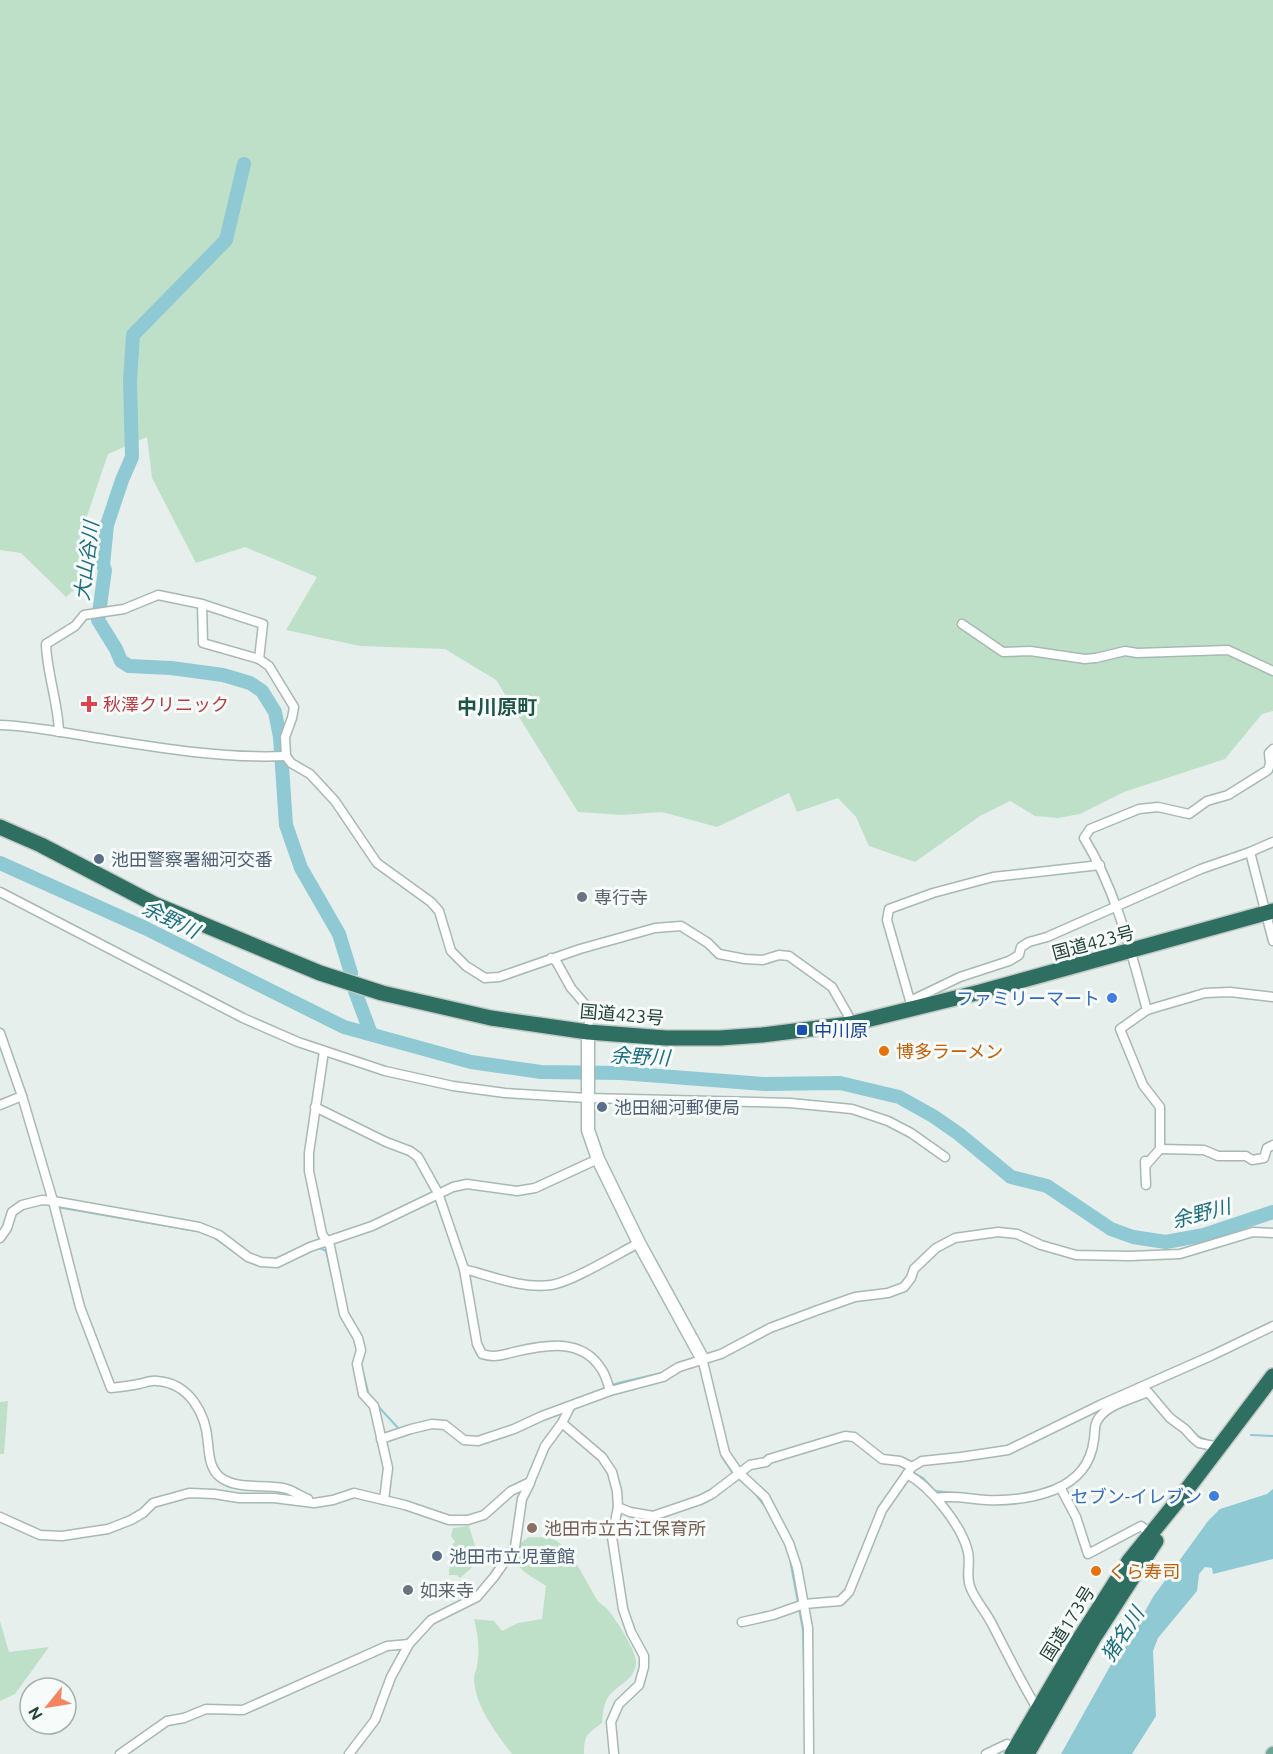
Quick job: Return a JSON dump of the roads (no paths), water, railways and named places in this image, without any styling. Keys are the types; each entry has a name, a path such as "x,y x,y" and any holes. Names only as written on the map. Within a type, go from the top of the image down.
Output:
{"highway":[{"name":"国道423号","path":"0,827 41,845 154,904 320,973 382,993 446,1009 588,1037 720,1038 850,1024 912,1005 1131,952 1270,913"},
{"name":"国道173号","path":"1021,1752 1093,1639 1154,1536 1273,1376"},
{"name":"国道173号","path":"1021,1752 1038,1710 1090,1621 1129,1561 1195,1495 1273,1393"}],"street":[{"path":"59,732 46,644 75,627 84,615 124,609 158,595 202,604 263,624 260,659"},
{"path":"202,604 203,643 260,659 269,666 294,707 285,736 286,756 310,774 334,801 377,863 403,884 416,890 439,910 451,951 466,966 485,978 499,977 551,958 655,928 681,926 708,943 718,954 763,960 778,955 789,956 832,987 848,1015 850,1024"},
{"path":"962,624 1004,652 1030,651 1084,659 1125,651 1137,653 1228,650 1273,671"},
{"path":"0,725 23,726 157,747 264,757 286,756"},
{"path":"1147,1010 1116,907 1100,865 1084,838 1090,829 1140,809 1158,807 1189,814 1207,801 1228,795 1268,770 1269,753 1273,750"},
{"path":"1100,865 993,877 933,893 889,909 887,920 912,1005 960,977 1009,961 1019,955 1022,947 1029,942 1047,937 1201,869 1273,842"},
{"path":"1250,852 1270,913 1273,941"},
{"path":"0,892 243,1018 324,1051 385,1071 453,1086 505,1093 790,1103 852,1109 888,1121 911,1133 945,1157"},
{"path":"551,958 556,961 571,988 590,1010 588,1130 598,1159 639,1243 702,1358 725,1453 738,1472 765,1497 789,1543 797,1567 808,1628 809,1754"},
{"path":"1160,1149 1160,1107 1143,1085 1120,1029 1147,1010 1205,993 1230,992 1273,997"},
{"path":"0,1033 22,1096 53,1201 80,1307 111,1388 156,1380 188,1393 203,1419 208,1440 208,1454 214,1472 222,1479 251,1487 284,1488 314,1503"},
{"path":"324,1051 309,1153 309,1171 321,1234 330,1246 344,1314 358,1338 361,1350 357,1364 363,1394 374,1406 388,1468 384,1500"},
{"path":"0,1105 22,1096"},
{"path":"315,1107 418,1157 438,1193 464,1269 477,1344 482,1354 491,1357 546,1345 576,1348 591,1355 603,1370 610,1391"},
{"path":"1146,1185 1145,1161 1160,1149 1204,1150 1218,1156 1246,1156 1252,1160 1264,1158 1267,1148 1273,1145"},
{"path":"0,1238 7,1228 12,1212 22,1205 42,1200 199,1227 219,1235 248,1257 261,1262 277,1263 326,1241 372,1226 453,1186 467,1184 518,1191 535,1188 598,1159"},
{"path":"381,1439 411,1428 432,1424 445,1425 464,1440 478,1441 610,1391 663,1377 679,1366 721,1354 770,1328 818,1310 855,1297 888,1293 904,1287 914,1269 936,1248 955,1238 998,1232 1017,1234 1041,1245 1076,1255 1130,1257 1180,1254 1253,1232 1273,1233"},
{"path":"464,1269 527,1284 551,1285 639,1243"},
{"path":"742,1622 773,1615 804,1604 840,1601 849,1592 882,1510 910,1470 922,1461 961,1458 1008,1450 1102,1409 1273,1326"},
{"path":"936,1498 950,1496 1008,1500 1035,1496 1060,1487 1075,1479 1085,1468 1093,1451 1095,1423 1102,1409 1148,1392 1170,1418 1199,1443 1219,1447"},
{"path":"348,1754 375,1720 391,1677 409,1644 432,1620 477,1597 515,1546 522,1499 545,1446 562,1423 570,1407"},
{"path":"562,1423 602,1456 612,1472 618,1507 612,1537 623,1609 631,1632 644,1656 644,1667 639,1684 619,1704 611,1722 614,1754"},
{"path":"618,1507 630,1512 653,1516 712,1494 750,1465 766,1462 769,1459 844,1436 854,1437 882,1459 900,1461 910,1470 936,1498 964,1538 969,1555 967,1577 971,1590 991,1622 1021,1683 1038,1710"},
{"path":"0,1516 40,1535 62,1536 108,1529 131,1520 153,1503 189,1493 314,1503 354,1493 449,1520 468,1520 484,1515 511,1491 530,1482"},
{"path":"1060,1487 1076,1517 1088,1554 1141,1526 1154,1536"},
{"path":"120,1754 167,1721 184,1718 206,1708 243,1710 387,1646 409,1644"},
{"path":"986,1754 1006,1744 1021,1752"}],"water":[{"path":"1273,1489 1273,1559 1213,1574 1212,1568 1205,1567 1199,1574 1197,1591 1158,1638 1153,1651 1156,1716 1132,1754 1061,1754 1113,1661 1124,1654 1123,1649 1136,1636 1134,1631 1153,1597 1208,1521 1220,1509 1267,1494"}],"waterway":[{"name":"大山谷川","path":"244,164 226,240 133,335 130,381 132,457 107,525 103,565 105,570 98,620 121,661 129,666 171,668 223,675 250,683 262,691 275,712 280,737 286,825 301,868 339,934 351,973"},
{"name":"余野川","path":"0,863 145,928 344,1027 471,1062 541,1072 621,1073 765,1084 840,1083 899,1097 959,1134 1011,1177 1047,1186 1111,1229 1133,1237 1166,1242 1204,1235 1273,1212"},
{"name":"大山谷川","path":"355,991 371,1034"},
{"path":"0,1100 14,1096"},
{"path":"57,1207 202,1232"},
{"path":"213,1237 235,1252"},
{"path":"320,1248 326,1251 332,1276"},
{"path":"247,1261 259,1265"},
{"path":"363,1372 369,1396"},
{"path":"574,1400 618,1383 666,1372"},
{"path":"377,1405 399,1429"},
{"path":"1188,1427 1199,1437 1209,1441"},
{"path":"1251,1435 1273,1436"},
{"path":"717,1437 722,1457 734,1475"},
{"path":"911,1471 923,1478 935,1491 966,1494"},
{"path":"740,1480 748,1486"},
{"path":"1040,1490 1057,1484"},
{"path":"752,1490 767,1509"},
{"path":"987,1496 999,1496"},
{"path":"789,1554 803,1630 805,1706"},
{"path":"996,1754 1001,1752"}],"place":[{"name":"秋澤クリニック","path":"89,704"},
{"name":"池田警察署細河交番","path":"99,859"},
{"name":"専行寺","path":"582,897"},
{"name":"ファミリーマート","path":"1112,998"},
{"name":"中川原","path":"802,1030"},
{"name":"博多ラーメン","path":"884,1051"},
{"name":"池田細河郵便局","path":"602,1107"},
{"name":"セブン-イレブン","path":"1214,1496"},
{"name":"池田市立古江保育所","path":"532,1528"},
{"name":"池田市立児童館","path":"437,1556"},
{"name":"くら寿司","path":"1096,1571"},
{"name":"如来寺","path":"408,1590"}],"district":[{"name":"中川原町","path":"497,706"}],"water label":[{"name":"猪名川","path":"1122,1634"}]}
